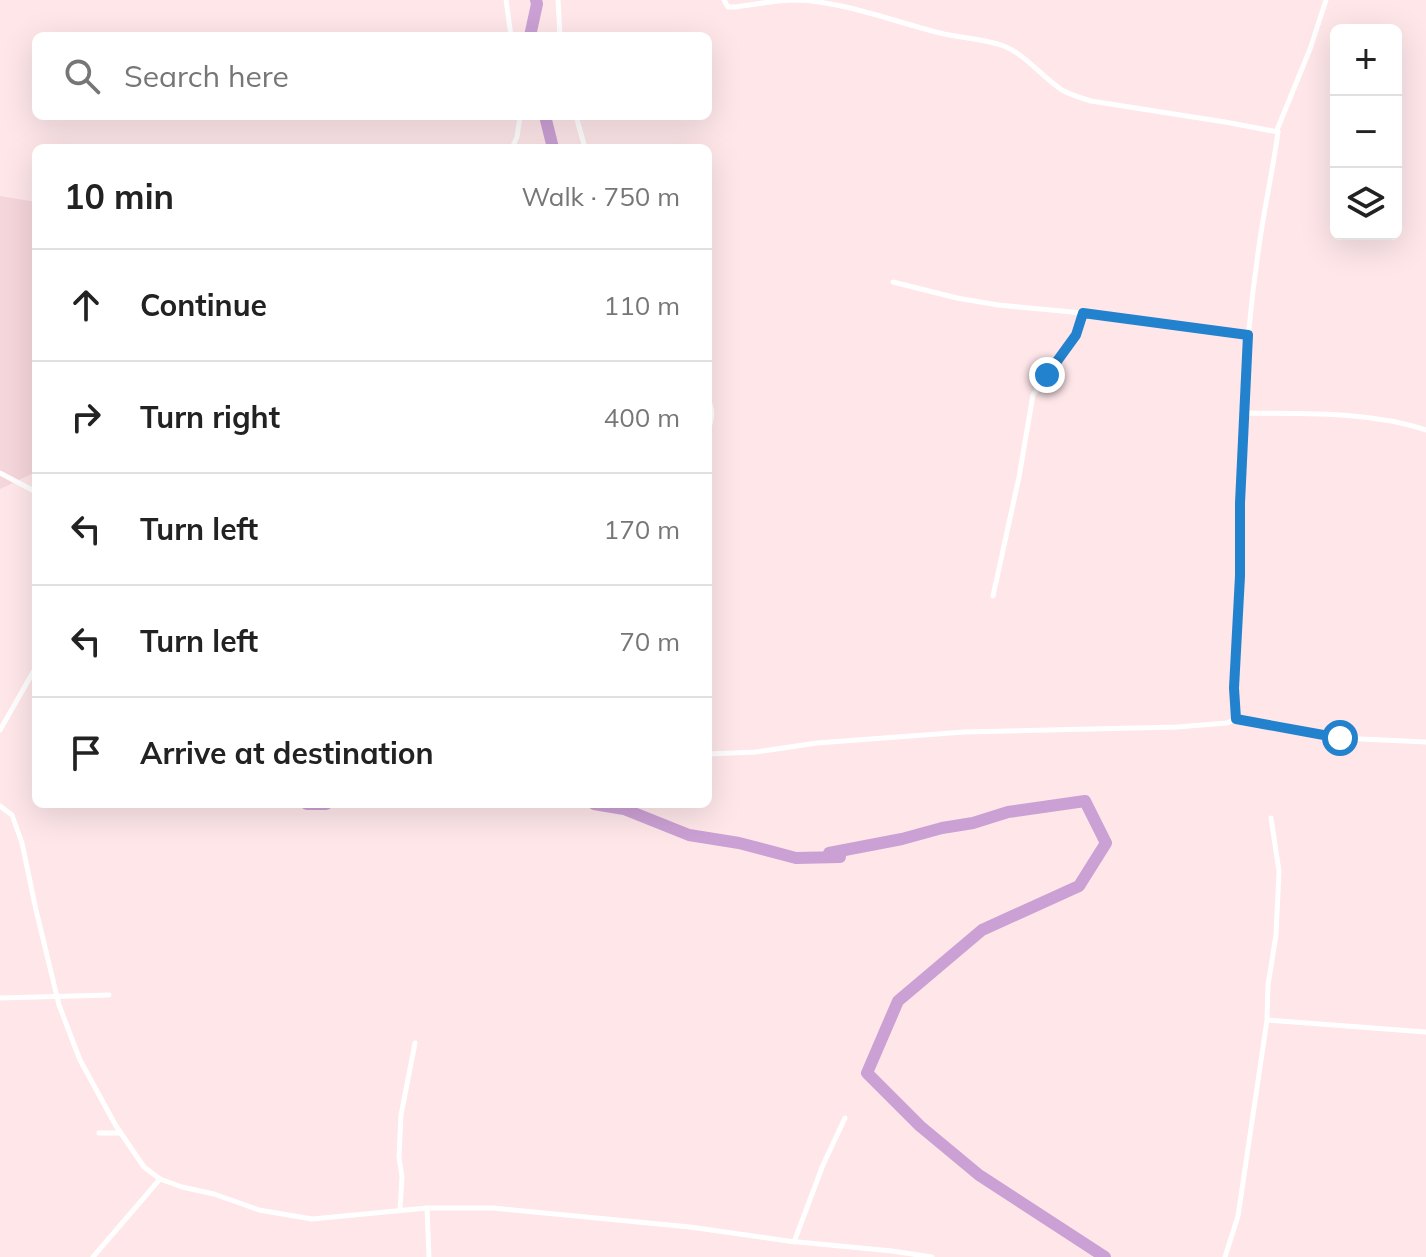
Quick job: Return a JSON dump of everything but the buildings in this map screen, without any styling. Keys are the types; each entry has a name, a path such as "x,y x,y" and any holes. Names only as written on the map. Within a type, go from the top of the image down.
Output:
{"street":[{"path":"506,0 510,32"},
{"path":"558,0 560,32"},
{"path":"724,0 728,7 793,0 818,2 993,43 1005,46 1060,88 1080,97 1278,132"},
{"path":"1236,719 1234,688 1244,404 1257,258 1272,178 1277,130 1326,0"},
{"path":"514,144 519,120"},
{"path":"577,120 584,144"},
{"path":"893,282 998,305 1248,335"},
{"path":"993,596 1033,395 1076,335 1083,313"},
{"path":"1245,413 1354,416 1426,430"},
{"path":"0,473 32,490"},
{"path":"0,730 32,674"},
{"path":"712,754 986,730 1177,727 1227,723 1236,719 1340,738 1426,742"},
{"path":"0,806 12,815 22,843 57,996 80,1060 121,1133 144,1167 160,1179 259,1210 312,1219 427,1208 493,1208 690,1227 932,1257"},
{"path":"1225,1257 1238,1216 1267,1020 1268,985 1276,935 1279,871 1271,818"},
{"path":"0,998 109,995"},
{"path":"1267,1020 1426,1032"},
{"path":"400,1210 401,1115 415,1043"},
{"path":"794,1242 823,1165 845,1118"},
{"path":"99,1133 121,1133"},
{"path":"93,1257 160,1179"},
{"path":"427,1208 429,1257"}],"shaded area":[{"path":"0,196 32,201 32,474 0,489"}],"waterway":[{"path":"531,32 536,0"},
{"path":"546,120 552,144"},
{"path":"618,808 689,835 739,843 796,858 840,857 829,853 973,823 1008,812 1085,801 1106,843 1079,886 982,930 898,1001 867,1073 920,1126 979,1175 1105,1257"}],"route":[{"path":"1047,375 1076,335 1083,313 1248,335 1234,688 1236,719 1340,738"}]}
